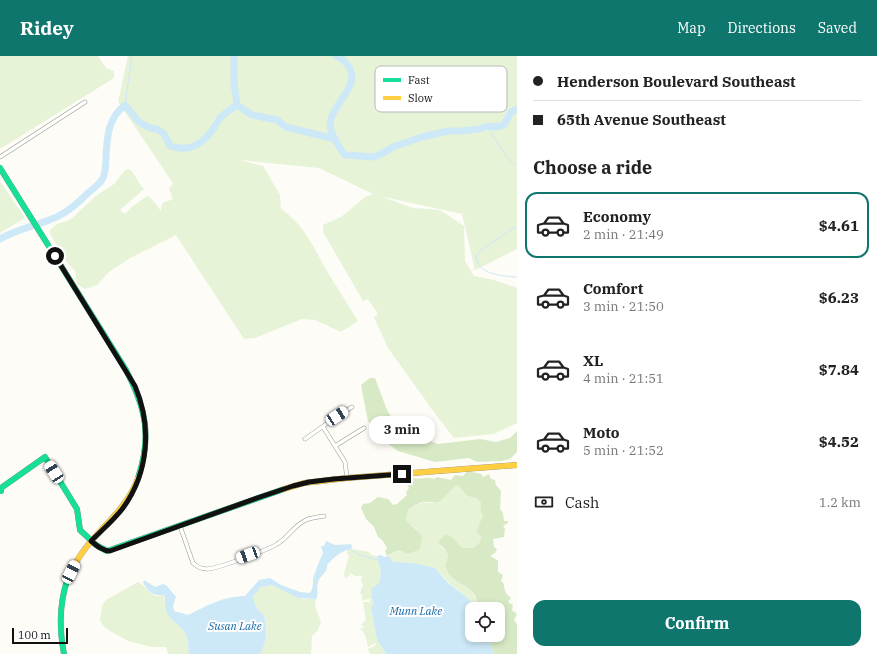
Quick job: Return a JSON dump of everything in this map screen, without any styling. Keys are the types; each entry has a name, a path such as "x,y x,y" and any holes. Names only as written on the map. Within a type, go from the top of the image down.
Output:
{"street":[{"path":"0,157 85,102"},
{"path":"0,168 129,375 138,394 145,420 145,453 142,469 136,485 129,499 91,541 74,564 68,579 63,594 59,627 64,654"},
{"path":"305,439 352,407"},
{"path":"323,427 345,462 347,478"},
{"path":"335,446 364,428"},
{"path":"1,491 2,488 45,457 78,509 78,522 80,530 91,541 104,550 110,551 288,487 309,482 517,466"},
{"path":"180,526 193,563 200,568 209,569 274,545 285,538 306,520 324,516"}],"green space":[{"path":"0,56 98,56 106,68 114,71 114,78 0,149"},
{"path":"128,56 517,56 517,249 475,270 462,214 380,196 413,208 440,210 464,226 465,261 474,276 494,280 517,288 517,423 494,434 454,438 439,419 388,348 374,317 378,314 368,299 363,301 323,232 323,225 341,217 365,197 373,194 319,168 240,160 263,166 280,195 281,209 303,230 358,321 341,332 315,320 302,319 255,338 244,339 176,235 130,258 109,272 97,285 85,289 77,284 75,271 66,261 50,234 50,230 57,224 70,220 97,195 114,184 125,170 129,169 131,171 144,189 120,210 125,214 147,196 151,198 161,211 162,204 173,199 169,189 173,183 118,102"},
{"path":"0,181 25,218 0,233"},
{"path":"370,378 375,378 387,410 402,430 438,444 480,439 496,442 510,438 517,431 517,452 510,459 501,461 477,462 469,458 435,462 398,451 383,440 368,421 361,385"},
{"path":"467,471 481,474 483,477 489,474 491,479 495,480 496,485 501,491 500,509 503,513 504,521 508,521 508,523 503,526 505,529 504,537 493,539 494,547 497,549 495,553 490,556 498,561 498,572 503,575 501,581 504,584 507,594 511,598 508,602 513,605 512,610 517,614 514,620 517,624 517,654 494,654 490,642 505,642 505,602 477,602 475,596 468,588 448,573 445,565 448,558 447,552 438,543 446,534 454,539 462,548 474,548 480,542 481,536 476,532 483,515 480,511 481,503 476,498 467,496 458,485 439,501 418,503 408,510 406,520 422,536 420,549 410,553 396,551 387,556 385,551 387,548 378,537 374,527 366,519 361,508 363,504 370,503 378,497 388,499 393,505 397,504 407,495 406,492 409,488 407,485 408,482 413,478 434,479 437,477 451,480 455,475 463,476"},
{"path":"458,485 467,496 476,498 481,503 480,511 483,515 476,532 481,536 480,542 475,548 462,548 454,539 438,543 447,552 452,577 470,590 476,598 477,602 471,602 449,583 435,568 414,563 393,562 389,556 397,552 406,553 417,530 406,520 408,510 414,506 426,502 433,503"},
{"path":"348,549 369,552 371,555 377,556 381,573 379,583 371,589 373,604 371,607 377,640 386,654 370,654 368,649 376,645 375,643 368,647 365,635 360,628 364,628 361,625 366,620 363,602 370,602 370,598 362,601 362,595 360,593 363,585 361,580 362,576 355,576 351,573 345,578 344,573 349,556 347,553"},
{"path":"138,582 154,595 164,596 165,607 172,620 180,626 186,634 189,654 168,654 166,647 151,647 128,641 103,626 100,620 102,606 106,600"},
{"path":"272,585 303,599 316,599 315,605 321,622 318,630 312,636 311,654 260,654 265,644 266,626 264,615 256,607 253,596 260,587"}],"water":[{"name":"Susan Lake","path":"326,541 335,545 351,544 352,547 351,549 338,555 327,565 325,572 318,582 316,599 298,598 272,585 260,587 253,596 256,607 264,615 266,625 266,639 260,654 189,654 186,635 167,613 165,607 165,597 163,595 156,595 151,592 146,588 143,582 144,580 155,587 163,584 166,585 176,597 173,606 174,611 188,615 222,600 245,596 259,580 270,578 281,585 300,592 310,593 313,587 314,575 323,553 321,546 324,546"},
{"name":"Munn Lake","path":"377,556 389,556 393,562 414,563 435,568 448,583 468,598 471,602 465,602 465,642 490,642 494,654 386,654 377,640 371,607 373,604 371,589 379,583 381,573"}],"waterway":[{"path":"125,105 132,56"},
{"path":"0,239 47,221 68,211 98,184 103,178 105,170 108,135 112,122 119,110 125,105 139,122 150,128 157,129 164,134 170,146 184,148 191,147 201,142 211,132 220,118 237,105 234,83 234,56"},
{"path":"336,56 342,58 346,63 351,71 352,78 350,86 336,108 330,124 335,140 345,155 374,157 393,147 422,137 448,131 462,131 479,129 488,126 495,127 504,125 511,112 517,109"},
{"path":"237,105 252,115 277,120 286,127 335,139"},
{"path":"488,126 508,159 517,165"},
{"path":"517,226 481,250 476,257 478,263 486,271 498,275 517,277"},
{"path":"350,549 359,555 378,560"}],"traffic: fast":[{"path":"0,168 126,370 133,384 142,410 146,436 145,449 138,478"},
{"path":"1,491 1,488 45,457 77,509 80,530 96,545 107,551 284,489"},
{"path":"64,654 61,635 61,606 68,578"}],"traffic: slow":[{"path":"284,489 304,483 347,478 517,465"},
{"path":"68,578 82,553 127,500 138,478"}],"route":[{"path":"55,256 135,386 145,420 146,436 144,461 136,485 123,508 91,541 96,545 104,550 110,551 288,487 304,483 334,479 402,474"}]}
